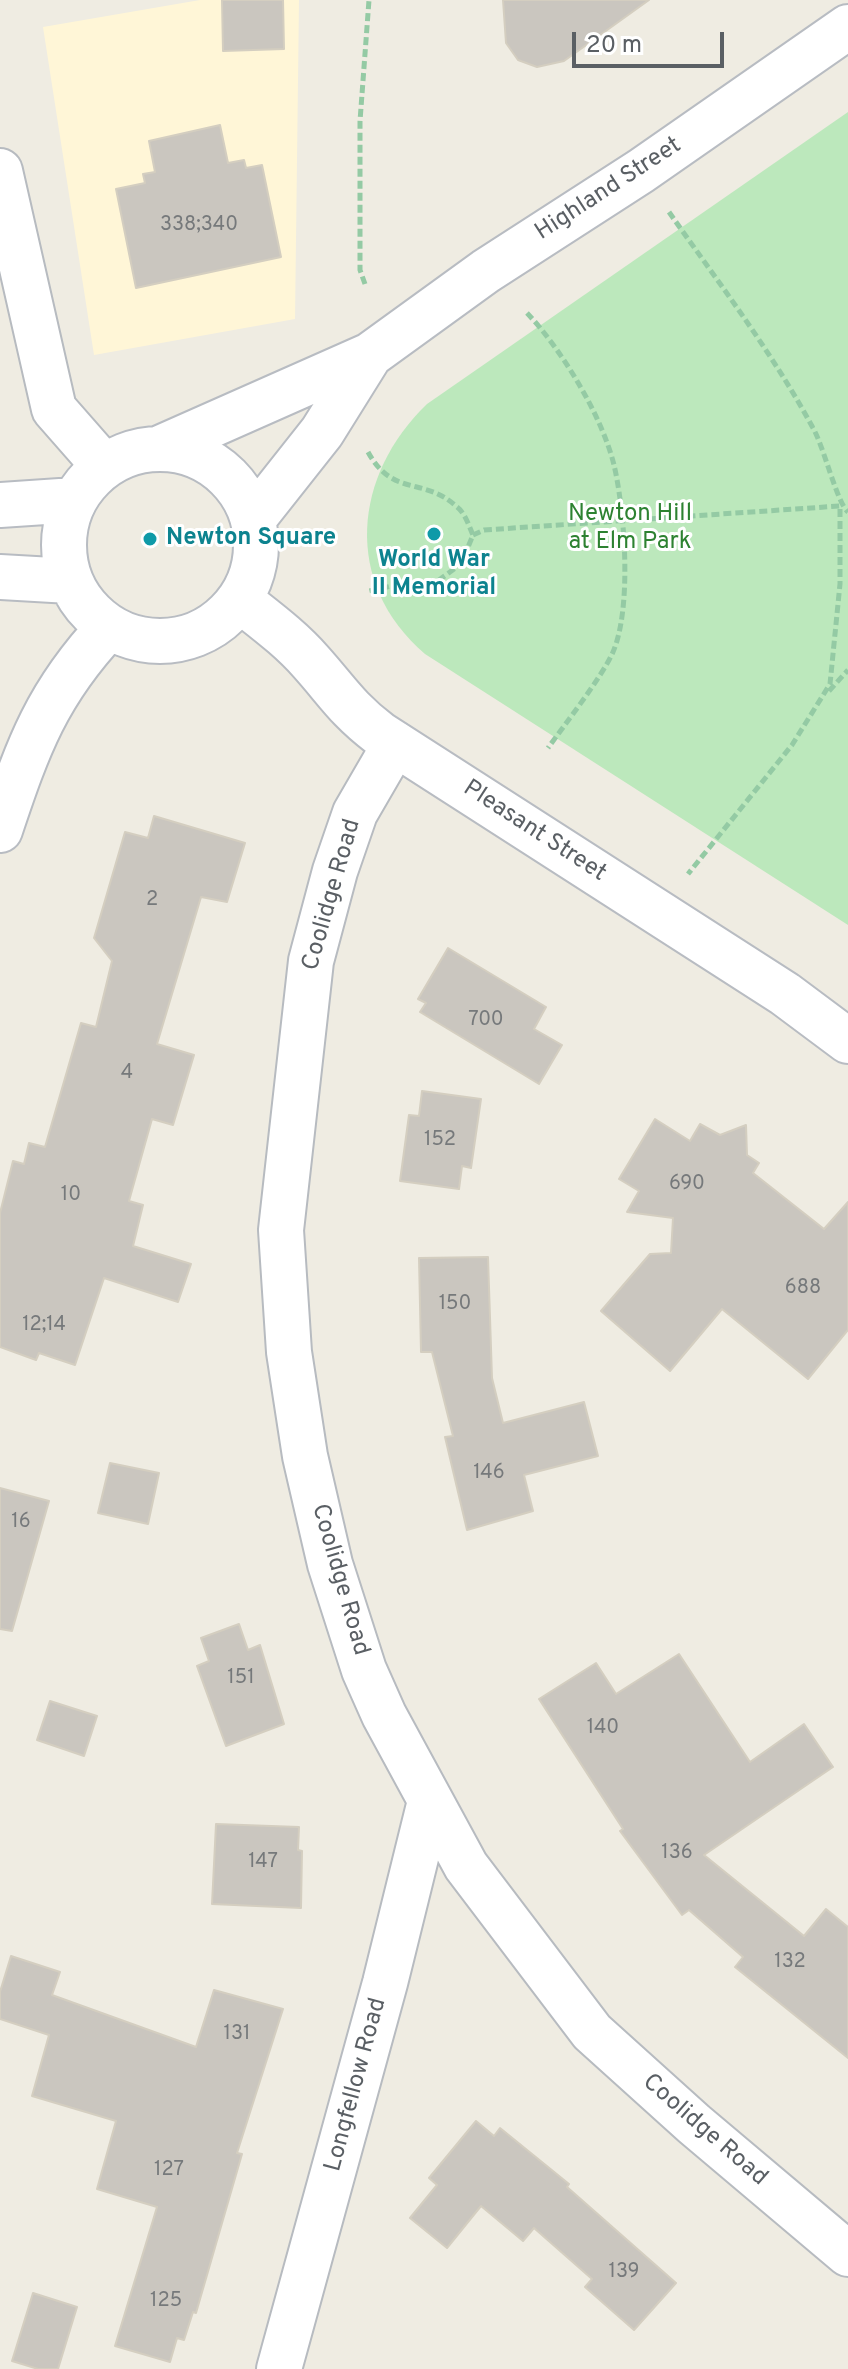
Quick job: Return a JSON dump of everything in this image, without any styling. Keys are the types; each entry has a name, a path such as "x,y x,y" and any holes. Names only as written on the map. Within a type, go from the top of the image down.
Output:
{"street":[{"name":"Highland Street","path":"160,448 370,355 486,271 641,171 848,27"},
{"path":"0,171 54,409 104,466"},
{"name":"Highland Street","path":"254,518 322,432 370,355"},
{"path":"160,448 201,456 235,481 254,518 258,546 253,575 240,600 220,622 194,636 165,642 136,639 109,627 86,607 70,581 64,554 65,526 75,500 104,466 130,453 160,448"},
{"path":"0,505 75,500"},
{"path":"0,577 70,581"},
{"name":"Pleasant Street","path":"240,600 312,662 350,711 395,744 785,994 848,1041"},
{"path":"0,830 28,745 48,705 77,661 109,627"},
{"name":"Coolidge Road","path":"395,744 355,813 335,871 311,961 281,1230 292,1367 305,1456 330,1564 364,1670 466,1866 592,2032 694,2124 848,2254"},
{"name":"Longfellow Road","path":"279,2369 385,1983 430,1801"}],"path":[{"path":"365,284 360,270 360,121 369,0"},
{"path":"657,912 792,745 830,684 840,584 840,506 829,462 786,379 669,212"},
{"path":"527,313 569,364 614,464 625,565 623,612 612,652 548,748"},
{"path":"368,452 378,471 392,481 431,490 459,508 473,535"},
{"path":"369,591 396,585 428,588 461,564 473,535 484,530 840,506 848,512"},
{"path":"822,697 848,670"}],"shaded area":[{"path":"200,0 299,0 295,319 94,355 43,27"}],"green space":[{"name":"Newton Hill at Elm Park","path":"848,112 848,925 425,654 398,626 380,595 370,562 367,529 372,496 384,463 402,432 427,404"}],"building":[{"path":"222,0 283,0 284,49 223,51"},
{"path":"503,0 649,0 564,61 537,67 518,60 506,43"},
{"path":"220,125 228,163 244,160 246,168 262,165 281,257 136,288 116,189 145,183 143,174 155,172 149,141"},
{"path":"154,816 245,843 227,902 201,897 157,1044 194,1055 173,1125 152,1119 129,1201 143,1205 133,1246 191,1264 178,1302 104,1278 75,1365 39,1353 36,1360 0,1347 0,1213 13,1161 24,1164 29,1143 45,1147 81,1023 96,1027 112,961 94,938 125,832 148,838"},
{"path":"448,948 546,1007 534,1029 562,1045 539,1084 420,1012 426,1003 418,999"},
{"path":"422,1091 481,1099 471,1168 462,1166 459,1189 400,1181 409,1115 419,1116"},
{"path":"655,1119 690,1141 700,1124 720,1135 746,1125 747,1155 759,1163 753,1173 824,1229 848,1202 848,1330 808,1379 722,1309 670,1371 601,1311 650,1254 671,1253 673,1218 627,1212 639,1191 619,1179"},
{"path":"488,1257 492,1378 503,1423 584,1402 598,1456 524,1475 533,1511 467,1530 445,1437 453,1436 432,1352 421,1352 419,1258"},
{"path":"110,1463 159,1473 148,1524 98,1513"},
{"path":"0,1488 49,1501 12,1631 0,1629"},
{"path":"239,1624 248,1650 260,1645 284,1724 226,1746 197,1666 209,1661 201,1638"},
{"path":"679,1654 750,1762 804,1724 833,1767 704,1855 804,1936 826,1909 848,1927 848,2058 735,1967 743,1957 689,1910 682,1915 620,1831 623,1829 539,1699 596,1663 616,1694"},
{"path":"50,1701 97,1716 84,1756 37,1740"},
{"path":"216,1824 299,1827 298,1850 302,1851 301,1908 212,1904"},
{"path":"11,1956 60,1972 52,1995 196,2047 214,1990 283,2009 237,2153 242,2154 196,2313 193,2312 184,2340 177,2338 170,2362 115,2346 157,2207 97,2189 116,2121 32,2096 49,2035 0,2019 0,1992"},
{"path":"476,2121 494,2136 500,2128 569,2184 567,2187 676,2283 634,2330 585,2287 592,2279 534,2228 523,2241 481,2206 447,2248 410,2218 437,2185 429,2178"},
{"path":"33,2293 77,2307 58,2369 38,2369 12,2361"}],"place":[{"name":"World War II Memorial","path":"434,534"},
{"name":"Newton Square","path":"150,539"}]}
